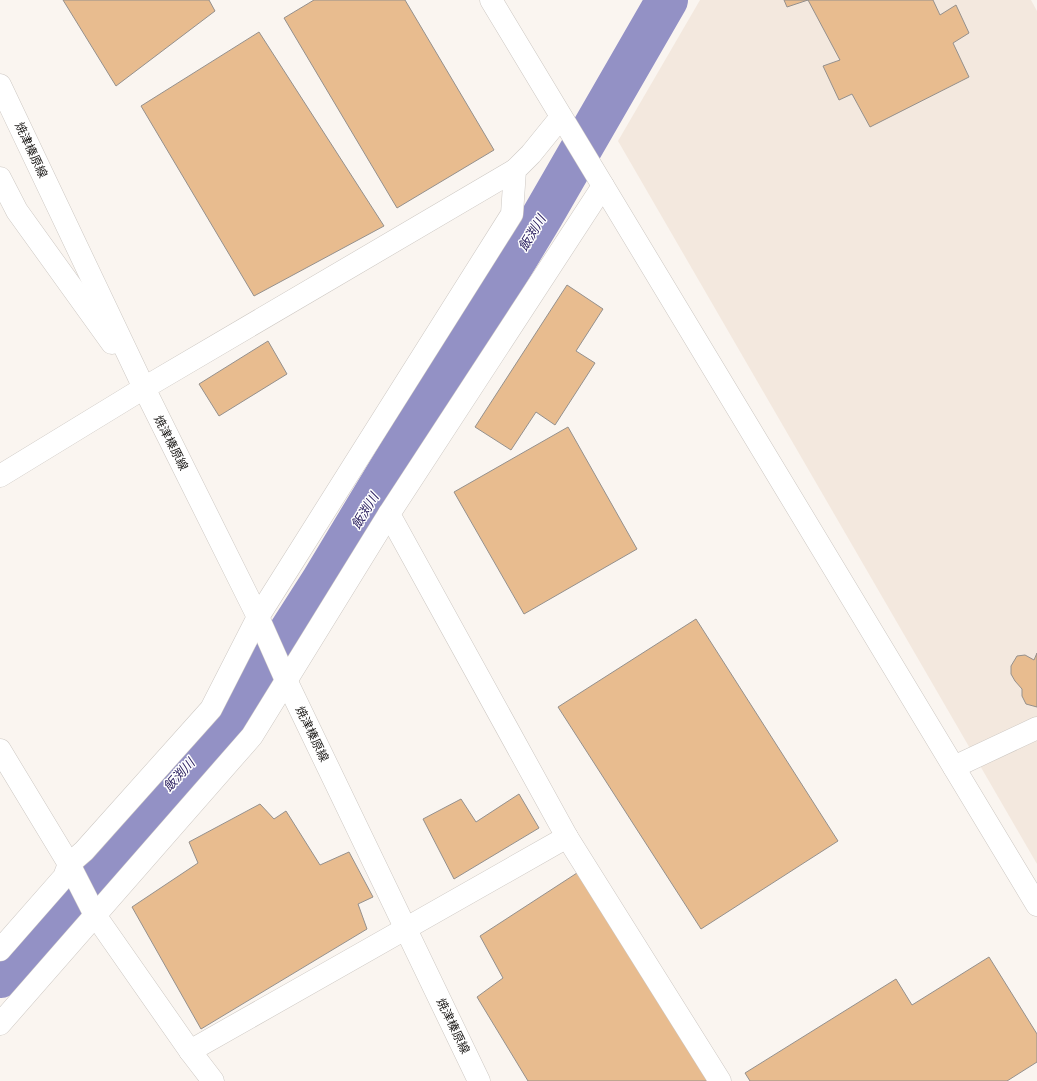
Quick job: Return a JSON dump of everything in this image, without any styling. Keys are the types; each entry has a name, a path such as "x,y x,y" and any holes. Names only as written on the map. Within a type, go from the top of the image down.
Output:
{"street":[{"path":"491,0 1037,905"},
{"name":"焼津榛原線","path":"0,85 144,388 258,617 286,680 479,1081"},
{"path":"0,476 144,388 515,170 531,154 561,117"},
{"path":"0,950 64,877 69,864 84,851 210,709 258,617 512,214 515,170"},
{"name":"焼津榛原線","path":"0,178 17,211 144,388"},
{"path":"0,1024 252,736 598,179"},
{"path":"389,514 567,837 720,1081"},
{"path":"954,766 1037,728"},
{"path":"0,750 69,864 95,915 190,1051 213,1081"},
{"path":"190,1051 567,837"}],"shaded area":[{"path":"700,0 1031,0 1037,11 1037,864 618,141"}],"building":[{"path":"63,0 209,0 215,11 116,86"},
{"path":"314,0 405,0 494,150 397,208 284,18"},
{"path":"784,0 808,0 787,7"},
{"path":"808,0 933,0 940,15 956,5 969,33 953,43 969,77 870,127 852,94 839,100 823,66 840,60"},
{"path":"259,32 384,226 254,296 141,106"},
{"path":"567,285 603,309 576,351 595,363 555,425 536,412 511,450 475,427"},
{"path":"268,341 287,374 219,416 199,384"},
{"path":"568,427 637,549 524,614 454,492"},
{"path":"696,619 838,841 701,929 558,707"},
{"path":"1037,653 1037,707 1026,704 1022,696 1022,689 1011,674 1011,666 1017,656 1025,655 1034,660"},
{"path":"519,794 539,828 454,879 423,819 461,799 476,822"},
{"path":"260,804 274,819 286,811 320,865 349,852 373,897 358,904 367,929 201,1029 132,907 198,863 189,842"},
{"path":"577,873 709,1081 528,1081 477,997 503,978 480,936"},
{"path":"989,957 1037,1034 1037,1062 1007,1081 750,1081 745,1073 896,979 912,1005"}],"waterway":[{"name":"飯渕川","path":"0,977 247,698 322,581 543,215 667,0"}]}
